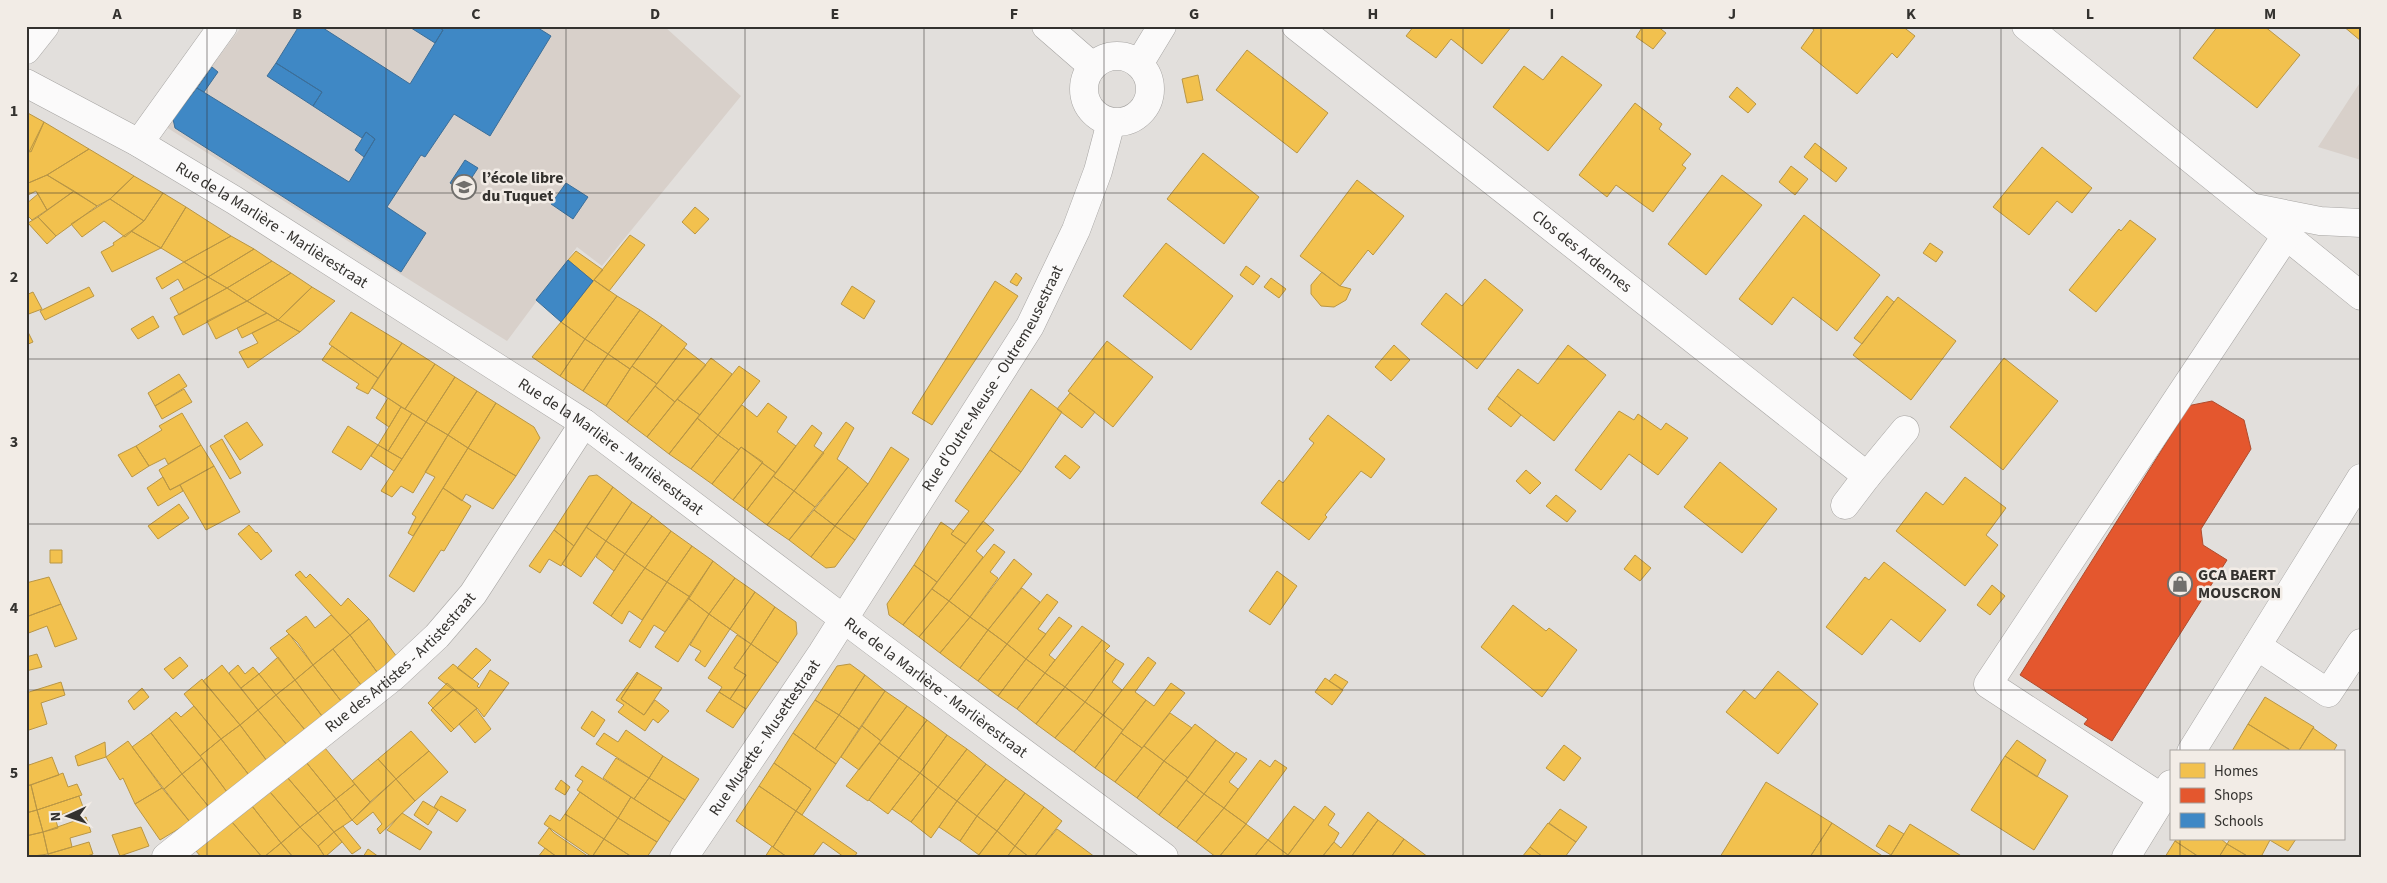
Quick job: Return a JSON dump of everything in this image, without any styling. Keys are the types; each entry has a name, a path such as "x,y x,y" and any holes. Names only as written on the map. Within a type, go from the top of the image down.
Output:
{"street":[{"path":"26,50 45,26"},
{"path":"139,143 223,26"},
{"path":"1046,26 1092,66"},
{"path":"1139,64 1162,26"},
{"name":"Clos des Ardennes","path":"1296,26 1867,476"},
{"path":"2026,26 2361,296"},
{"path":"1110,56 1120,56 1139,64 1146,72 1150,82 1150,93 1147,104 1133,119 1111,122 1093,113 1083,95 1083,85 1092,66 1110,56"},
{"name":"Rue de la Marlière - Marlièrestraat","path":"26,83 139,143 234,200 584,423 1164,857"},
{"name":"Rue d'Outre-Meuse - Outremeusestraat","path":"844,619 1030,326 1076,230 1098,171 1111,122"},
{"path":"2251,208 2320,221 2361,223"},
{"path":"2126,857 2166,791 1988,684 2286,236"},
{"name":"Rue des Artistes - Artistestraat","path":"166,857 393,677 437,636 473,594 584,423"},
{"path":"1845,505 1905,430"},
{"path":"2192,750 2361,478"},
{"name":"Rue Musette - Musettestraat","path":"684,857 844,619"},
{"path":"2257,646 2328,693 2361,643"}],"shaded area":[{"name":"l’école libre du Tuquet","path":"242,26 664,26 741,96 602,266 577,247 507,341 166,127"},
{"path":"2361,81 2361,160 2318,147"}],"building: Homes":[{"path":"1414,26 1512,26 1482,64 1451,39 1436,58 1406,36"},
{"path":"1643,26 1657,26 1666,33 1653,49 1636,37"},
{"path":"1809,26 1902,26 1915,36 1897,58 1892,53 1857,94 1801,48 1814,30"},
{"path":"2218,26 2264,26 2300,55 2257,108 2193,58"},
{"path":"2343,26 2361,26 2361,41"},
{"path":"1247,50 1328,113 1297,153 1216,90"},
{"path":"1562,56 1602,85 1548,151 1493,107 1524,66 1543,80"},
{"path":"1198,75 1203,100 1187,103 1182,79"},
{"path":"1737,87 1756,104 1748,113 1729,97"},
{"path":"1635,103 1662,124 1659,129 1691,154 1682,165 1686,168 1653,212 1616,185 1607,197 1579,175"},
{"path":"26,112 44,122 31,152 26,149"},
{"path":"44,122 89,149 47,175 26,184 26,158"},
{"path":"1815,143 1847,168 1836,182 1804,157"},
{"path":"2042,147 2092,188 2072,213 2057,201 2029,235 1993,207"},
{"path":"89,149 134,176 110,199 97,206 47,175"},
{"path":"1203,153 1259,197 1224,244 1167,199"},
{"path":"1791,166 1808,179 1795,195 1779,182"},
{"path":"47,175 74,191 47,210 36,191 26,196 26,184"},
{"path":"1722,175 1762,205 1706,275 1668,244"},
{"path":"134,176 163,193 144,221 110,199"},
{"path":"1357,180 1404,216 1373,255 1368,250 1340,286 1300,256"},
{"path":"74,191 97,206 56,236 38,217"},
{"path":"163,193 186,207 161,248 131,231 144,221"},
{"path":"38,194 47,210 32,220 26,214 26,204"},
{"path":"110,199 144,221 125,237 104,221 82,237 71,224"},
{"path":"186,207 231,236 184,262 161,248"},
{"path":"695,207 709,219 695,234 682,222"},
{"path":"1804,215 1880,275 1837,331 1793,297 1772,325 1739,299"},
{"path":"38,217 56,236 47,244 28,223"},
{"path":"2130,220 2156,239 2096,312 2069,290 2119,229 2121,231"},
{"path":"131,231 161,248 112,272 101,252 114,245 113,243"},
{"path":"630,235 645,245 609,291 594,280"},
{"path":"231,236 254,249 208,277 184,262"},
{"path":"1166,243 1233,296 1191,350 1123,296"},
{"path":"1930,243 1943,252 1936,262 1923,253"},
{"path":"254,249 272,261 227,288 208,277"},
{"path":"576,251 603,270 593,281 568,260"},
{"path":"272,261 291,273 247,301 227,288"},
{"path":"184,262 208,277 184,290 178,279 162,289 156,278"},
{"path":"1246,266 1260,276 1253,285 1240,275"},
{"path":"1322,272 1340,286 1351,289 1346,300 1334,307 1321,306 1311,294 1311,285"},
{"path":"291,273 312,287 278,320 247,301"},
{"path":"1016,273 1022,278 1017,286 1010,282"},
{"path":"208,277 227,288 179,315 170,298"},
{"path":"1271,278 1286,289 1279,298 1264,287"},
{"path":"1485,279 1523,310 1477,369 1421,324 1446,293 1462,306"},
{"path":"594,280 617,296 585,339 561,322"},
{"path":"995,281 1018,296 932,425 912,413"},
{"path":"852,286 875,301 864,319 841,304"},
{"path":"89,287 94,296 45,320 40,311"},
{"path":"312,287 335,301 300,332 278,320"},
{"path":"227,288 247,301 183,335 174,317"},
{"path":"33,292 42,309 26,315 26,295"},
{"path":"617,296 640,310 608,354 585,339"},
{"path":"1887,296 1894,302 1862,344 1854,338"},
{"path":"1898,297 1956,341 1911,400 1853,355"},
{"path":"247,301 267,313 216,339 207,321"},
{"path":"640,310 662,325 630,369 608,354"},
{"path":"351,312 402,343 378,378 329,344"},
{"path":"267,313 278,320 242,338 237,328"},
{"path":"153,316 159,327 138,339 131,329"},
{"path":"278,320 300,332 248,368 239,352 258,343 252,333"},
{"path":"561,322 585,339 560,376 532,357"},
{"path":"662,325 687,344 657,384 632,366"},
{"path":"26,328 33,342 26,345"},
{"path":"585,339 608,354 583,391 560,376"},
{"path":"1107,341 1153,377 1113,427 1068,391"},
{"path":"402,343 435,364 405,409 372,388"},
{"path":"1394,345 1410,360 1391,381 1375,367"},
{"path":"1568,345 1606,375 1554,441 1497,396 1518,369 1538,384"},
{"path":"332,346 378,378 368,394 356,388 359,384 322,360"},
{"path":"684,348 706,365 675,402 655,386"},
{"path":"608,354 630,369 606,406 583,391"},
{"path":"711,358 732,374 700,415 677,399"},
{"path":"2004,358 2058,401 2003,470 1950,427"},
{"path":"435,364 455,377 426,422 405,409"},
{"path":"632,366 657,384 627,422 606,406"},
{"path":"739,366 760,381 718,435 697,418"},
{"path":"179,374 187,386 155,406 148,393"},
{"path":"455,377 477,391 448,435 426,422"},
{"path":"655,386 675,402 647,437 627,422"},
{"path":"184,389 192,402 162,419 155,406"},
{"path":"1031,389 1062,412 1021,472 990,450"},
{"path":"477,391 496,403 468,448 448,435"},
{"path":"1070,393 1095,412 1082,428 1057,409"},
{"path":"1497,396 1521,415 1511,427 1488,409"},
{"path":"388,398 401,407 389,427 376,418"},
{"path":"677,399 700,415 669,454 647,437"},
{"path":"496,403 534,427 540,438 516,476 468,448"},
{"path":"768,403 787,417 777,432 796,446 776,473 741,447 739,450 718,435 742,405 757,417"},
{"path":"401,407 412,413 388,451 378,445"},
{"path":"1619,411 1634,420 1638,414 1661,430 1666,423 1688,438 1658,475 1629,454 1601,490 1575,470"},
{"path":"182,413 201,445 168,464 165,458 149,466 136,446 162,430 159,426"},
{"path":"412,413 426,422 402,459 388,451"},
{"path":"1328,415 1385,459 1371,478 1361,471 1325,515 1327,517 1309,540 1261,503 1279,480 1283,483 1314,443 1309,439"},
{"path":"697,418 718,435 691,469 669,454"},
{"path":"247,422 263,445 240,460 224,436"},
{"path":"426,422 448,435 413,493 401,486 392,497 381,491"},
{"path":"846,422 854,428 837,459 848,467 815,507 794,491"},
{"path":"812,425 822,433 814,446 824,453 794,491 773,476"},
{"path":"348,426 378,445 361,470 332,452"},
{"path":"448,435 468,448 413,536 408,533 416,517 412,514 435,477 425,472"},
{"path":"718,435 739,450 712,484 691,469"},
{"path":"222,439 241,473 230,479 210,446"},
{"path":"201,445 214,466 170,490 159,470"},
{"path":"378,445 402,459 394,471 371,456"},
{"path":"136,446 149,466 132,477 118,455"},
{"path":"741,447 763,462 733,500 712,484"},
{"path":"891,447 909,459 855,540 835,526 868,484"},
{"path":"468,448 516,476 493,509 466,494 462,501 443,488"},
{"path":"990,450 1021,472 966,544 951,534 969,511 955,501"},
{"path":"1065,455 1080,467 1070,479 1055,467"},
{"path":"1720,462 1777,509 1742,553 1684,507"},
{"path":"762,463 776,473 747,510 733,500"},
{"path":"214,466 240,512 206,530 180,485"},
{"path":"848,467 868,484 835,526 814,510"},
{"path":"1526,470 1541,483 1530,494 1516,481"},
{"path":"597,475 613,487 574,546 554,530 589,476"},
{"path":"773,476 794,491 767,525 747,510"},
{"path":"163,477 170,490 180,485 183,491 158,506 147,488"},
{"path":"1965,477 2006,508 1986,535 1998,545 1965,586 1896,531 1926,492 1943,505"},
{"path":"613,487 632,502 606,541 586,527"},
{"path":"443,488 471,506 444,551 441,550 414,592 389,576"},
{"path":"794,491 815,507 789,540 767,525"},
{"path":"1556,495 1576,511 1567,522 1546,506"},
{"path":"632,502 652,516 625,554 606,541"},
{"path":"179,504 189,518 158,539 148,526"},
{"path":"814,510 835,526 811,557 789,540"},
{"path":"652,516 671,531 645,568 625,554"},
{"path":"983,521 994,530 976,551 983,557 949,601 932,589"},
{"path":"941,522 954,531 951,534 966,544 937,582 914,565"},
{"path":"249,525 272,551 261,560 238,534"},
{"path":"835,526 855,540 835,567 826,568 811,557"},
{"path":"586,527 606,541 581,577 562,564"},
{"path":"554,530 574,546 561,566 549,559 540,573 529,566"},
{"path":"671,531 692,546 667,582 645,568"},
{"path":"606,541 625,554 614,571 596,557"},
{"path":"994,544 1005,552 990,572 998,578 970,617 949,601"},
{"path":"692,546 713,561 690,597 667,582"},
{"path":"50,550 62,550 62,563 50,563"},
{"path":"625,554 645,568 611,616 593,603"},
{"path":"1635,555 1651,568 1640,581 1624,569"},
{"path":"1014,559 1032,574 988,630 970,617"},
{"path":"713,561 735,578 709,614 688,598"},
{"path":"1884,562 1946,610 1920,642 1891,619 1862,655 1826,627 1865,577 1869,580"},
{"path":"914,565 937,582 903,625 889,615 887,604"},
{"path":"645,568 667,582 642,620 629,611 622,624 611,616"},
{"path":"300,571 306,578 310,574 341,606 348,598 369,619 350,635 295,575"},
{"path":"1277,571 1297,586 1270,625 1249,611"},
{"path":"49,577 61,604 26,617 26,583"},
{"path":"735,578 755,592 730,629 709,614"},
{"path":"667,582 690,597 665,632 654,625 640,648 629,641"},
{"path":"1992,585 2005,596 1990,615 1977,605"},
{"path":"1022,588 1040,602 1007,644 988,630"},
{"path":"932,589 949,601 919,637 903,625"},
{"path":"755,592 775,607 751,644 730,629"},
{"path":"1047,594 1058,602 1038,629 1046,634 1026,659 1007,644"},
{"path":"688,598 709,614 678,662 655,647"},
{"path":"949,601 970,617 940,653 919,637"},
{"path":"61,604 77,639 55,647 47,626 26,634 26,617"},
{"path":"1513,605 1546,631 1549,628 1577,650 1542,697 1481,647"},
{"path":"775,607 796,622 797,634 778,663 751,644"},
{"path":"709,614 730,629 705,667 695,660 701,651 690,645"},
{"path":"331,615 350,635 313,665 298,643 286,631 306,616 315,628"},
{"path":"970,617 988,630 960,668 940,653"},
{"path":"1059,617 1072,626 1049,655 1055,660 1045,673 1026,659"},
{"path":"369,619 397,657 377,672 350,635"},
{"path":"1082,626 1102,640 1065,687 1045,673"},
{"path":"988,630 1007,644 978,681 960,668"},
{"path":"289,634 313,665 295,680 270,648"},
{"path":"350,635 377,672 361,685 333,649"},
{"path":"737,635 751,644 734,668 746,675 730,699 719,692 722,687 708,678"},
{"path":"1102,640 1110,646 1105,651 1116,659 1085,702 1065,687"},
{"path":"751,644 778,663 746,709 730,699 746,675 734,668"},
{"path":"1007,644 1026,659 998,696 978,681"},
{"path":"476,648 491,660 472,679 457,668"},
{"path":"333,649 361,685 341,701 313,665"},
{"path":"37,654 42,667 26,671 26,657"},
{"path":"180,657 188,666 173,679 164,669"},
{"path":"278,657 295,680 276,695 259,674"},
{"path":"1148,657 1156,663 1135,692 1146,700 1123,730 1103,715"},
{"path":"1026,659 1045,673 1017,709 998,696"},
{"path":"1116,659 1124,664 1112,682 1122,690 1103,715 1085,702"},
{"path":"453,664 479,684 477,686 479,688 490,670 509,683 484,717 477,708 438,678"},
{"path":"850,664 865,675 839,715 815,700 837,666"},
{"path":"222,665 258,710 240,725 203,681"},
{"path":"238,665 245,674 253,667 259,674 241,688 229,673"},
{"path":"313,665 341,701 322,716 295,680"},
{"path":"1778,671 1818,704 1778,754 1726,712 1744,690 1755,699"},
{"path":"637,672 621,699 644,715 655,700 669,711 658,723 653,719 645,731 618,712 624,705 616,700"},
{"path":"638,673 662,688 644,715 621,699"},
{"path":"1045,673 1065,687 1036,724 1017,709"},
{"path":"259,674 276,695 258,710 241,688"},
{"path":"1335,674 1348,682 1342,690 1329,681"},
{"path":"865,675 885,691 859,729 839,715"},
{"path":"1325,678 1343,690 1332,705 1315,692"},
{"path":"202,679 240,725 221,739 184,694"},
{"path":"295,680 322,716 305,730 276,695"},
{"path":"61,682 65,695 41,703 47,724 26,731 26,693"},
{"path":"447,683 454,689 433,708 428,703"},
{"path":"1171,683 1185,693 1142,748 1121,733 1146,700 1154,706"},
{"path":"1065,687 1085,702 1055,738 1036,724"},
{"path":"142,688 149,697 134,710 128,701"},
{"path":"454,689 477,708 454,729 433,708"},
{"path":"885,691 907,706 881,741 862,726"},
{"path":"719,692 746,709 733,728 706,711"},
{"path":"276,695 305,730 287,745 258,710"},
{"path":"2265,697 2314,727 2299,750 2290,750 2248,724"},
{"path":"815,700 839,715 815,749 793,733"},
{"path":"1085,702 1103,715 1074,752 1055,738"},
{"path":"194,706 221,739 200,756 169,718 176,712 181,717"},
{"path":"907,706 927,720 899,758 879,743"},
{"path":"433,708 454,729 451,732 431,710"},
{"path":"476,709 491,729 475,743 459,724"},
{"path":"258,710 287,745 267,761 240,725"},
{"path":"592,711 605,720 594,737 581,728"},
{"path":"1170,713 1192,728 1164,761 1144,746"},
{"path":"839,715 859,729 836,764 815,749"},
{"path":"1103,715 1123,730 1095,768 1074,752"},
{"path":"169,718 202,758 182,774 151,733"},
{"path":"927,720 947,735 920,773 899,758"},
{"path":"1195,724 1216,740 1188,778 1164,761"},
{"path":"2248,724 2289,749 2288,750 2233,750"},
{"path":"240,725 267,761 249,775 221,739"},
{"path":"862,726 881,741 859,770 841,757"},
{"path":"2313,728 2337,745 2334,750 2299,750"},
{"path":"626,730 663,756 649,778 596,744 604,733 618,742"},
{"path":"411,731 429,751 396,779 378,759"},
{"path":"151,733 182,774 164,789 132,747"},
{"path":"793,733 836,764 802,815 796,811 811,789 774,763"},
{"path":"1121,733 1142,748 1115,782 1095,768"},
{"path":"947,735 967,749 938,787 920,773"},
{"path":"221,739 249,775 227,792 200,756"},
{"path":"1216,740 1235,754 1204,794 1186,780"},
{"path":"2017,740 2046,760 2037,777 2005,756"},
{"path":"128,741 162,788 135,804 123,778 120,780 106,757"},
{"path":"105,742 106,757 78,766 75,756"},
{"path":"879,743 899,758 868,801 846,786"},
{"path":"1564,745 1581,758 1564,781 1546,768"},
{"path":"1144,746 1164,761 1137,798 1115,782"},
{"path":"325,748 355,784 336,799 306,762"},
{"path":"967,749 986,764 957,801 938,787"},
{"path":"429,751 448,772 415,801 396,779"},
{"path":"1236,752 1247,759 1229,782 1238,789 1224,808 1204,794"},
{"path":"26,755 29,765 52,757 59,775 27,786"},
{"path":"663,756 699,779 685,800 649,778"},
{"path":"2005,756 2068,796 2034,850 1971,810"},
{"path":"202,758 227,792 209,807 182,774"},
{"path":"616,758 649,778 634,799 603,778"},
{"path":"899,758 920,773 888,814 869,800"},
{"path":"378,759 396,779 370,802 352,781"},
{"path":"1260,760 1270,767 1275,760 1287,768 1246,824 1224,808"},
{"path":"1164,761 1188,778 1159,815 1137,798"},
{"path":"306,762 336,799 318,813 287,777"},
{"path":"774,763 811,789 796,811 759,786"},
{"path":"986,764 1006,779 977,816 957,801"},
{"path":"582,766 631,797 618,818 577,790 583,781 575,776"},
{"path":"63,773 68,787 77,784 82,795 37,810 31,785"},
{"path":"920,773 938,787 911,822 892,809"},
{"path":"182,774 209,807 190,822 164,789"},
{"path":"287,777 318,813 300,827 270,792"},
{"path":"649,778 685,800 670,822 634,799"},
{"path":"396,779 415,801 380,834 377,829 382,824 373,812 357,825 352,820"},
{"path":"1006,779 1025,793 997,831 977,816"},
{"path":"561,780 570,787 565,795 555,789"},
{"path":"1186,780 1204,794 1177,828 1159,815"},
{"path":"1766,782 1832,823 1810,857 1720,857"},
{"path":"355,784 370,802 352,820 336,799"},
{"path":"31,785 37,810 26,813 26,786"},
{"path":"759,786 796,811 773,847 736,821"},
{"path":"938,787 957,801 931,838 911,822"},
{"path":"162,788 190,822 160,840 135,804"},
{"path":"270,792 300,827 281,843 252,806"},
{"path":"580,792 618,818 604,839 565,814"},
{"path":"1025,793 1044,807 1015,846 997,831"},
{"path":"1204,794 1224,808 1196,842 1177,828"},
{"path":"79,796 83,807 55,817 58,828 43,832 37,810"},
{"path":"441,796 466,810 457,822 434,807"},
{"path":"631,797 670,822 657,842 618,818"},
{"path":"336,799 352,820 334,832 318,813"},
{"path":"423,801 438,810 428,825 414,815"},
{"path":"957,801 977,816 960,841 939,827"},
{"path":"252,806 281,843 264,857 232,822"},
{"path":"1294,806 1314,820 1288,855 1268,840"},
{"path":"1325,806 1335,814 1328,825 1339,833 1334,842 1322,857 1290,857 1288,855"},
{"path":"1044,807 1062,821 1034,857 1029,857 1015,846"},
{"path":"1224,808 1246,824 1219,857 1216,857 1196,842"},
{"path":"1560,809 1587,827 1576,842 1549,823"},
{"path":"37,810 43,832 26,836 26,813"},
{"path":"796,811 857,853 854,857 844,857 823,842 812,857 787,857 773,847"},
{"path":"1368,812 1378,820 1351,857 1322,857 1334,842 1341,848"},
{"path":"318,813 334,832 318,846 300,827"},
{"path":"402,813 432,832 420,850 387,830"},
{"path":"565,814 604,839 592,857 544,824 550,815 560,821"},
{"path":"977,816 997,831 979,855 960,841"},
{"path":"86,817 91,832 70,838 72,847 48,854 43,832"},
{"path":"618,818 657,842 647,857 632,857 604,839"},
{"path":"1378,820 1404,839 1391,857 1351,857"},
{"path":"232,822 262,857 201,857 196,851"},
{"path":"1548,823 1576,842 1565,857 1543,857 1530,847"},
{"path":"1832,823 1884,857 1810,857"},
{"path":"1246,824 1268,840 1254,857 1219,857"},
{"path":"1910,824 1963,857 1890,857"},
{"path":"1889,825 1904,834 1891,855 1876,846"},
{"path":"343,826 361,848 352,854 334,832"},
{"path":"141,827 149,846 120,856 112,835"},
{"path":"300,827 318,846 325,857 293,857 281,843"},
{"path":"549,828 589,857 557,857 538,843"},
{"path":"1057,829 1095,857 1034,857"},
{"path":"997,831 1015,846 1007,857 977,857"},
{"path":"43,832 48,854 26,857 26,836"},
{"path":"334,832 342,842 325,857 318,846"},
{"path":"604,839 632,857 592,857"},
{"path":"1404,839 1428,857 1391,857"},
{"path":"1268,840 1288,855 1287,857 1254,857"},
{"path":"2222,840 2227,844 2219,857 2199,857 2175,841"},
{"path":"2229,840 2270,840 2262,855 2265,857 2249,857 2227,844"},
{"path":"2270,840 2295,840 2288,851"},
{"path":"2175,841 2199,857 2165,857"},
{"path":"89,842 93,854 84,857 49,857 48,854"},
{"path":"281,843 293,857 264,857"},
{"path":"2227,844 2249,857 2219,857"},
{"path":"1015,846 1029,857 1007,857"},
{"path":"773,847 787,857 765,857"},
{"path":"1530,847 1543,857 1522,857"},
{"path":"545,848 557,857 538,857"},
{"path":"368,849 379,857 363,857"}],"building: Shops":[{"path":"2212,401 2244,420 2251,449 2201,529 2203,545 2227,560 2112,741 2084,724 2088,719 2020,675 2178,424 2182,407"}],"building: Schools":[{"path":"299,26 320,26 410,84 443,30 437,26 535,26 551,36 490,136 454,114 425,157 421,155 387,207 426,233 401,272 175,128 173,119 197,88 349,182 375,139 366,132 362,138 313,106 322,92 276,63"},
{"path":"408,26 437,26 443,30 435,43"},
{"path":"276,63 322,92 313,106 267,76"},
{"path":"212,67 218,72 204,92 197,88"},
{"path":"366,132 375,139 364,157 355,150"},
{"path":"465,160 478,168 463,191 450,183"},
{"path":"566,183 588,197 573,219 551,204"},
{"path":"568,260 593,281 561,322 536,300"}],"place":[{"name":"l’école libre du Tuquet","path":"464,187"},
{"name":"GCA BAERT MOUSCRON","path":"2180,584"}]}
